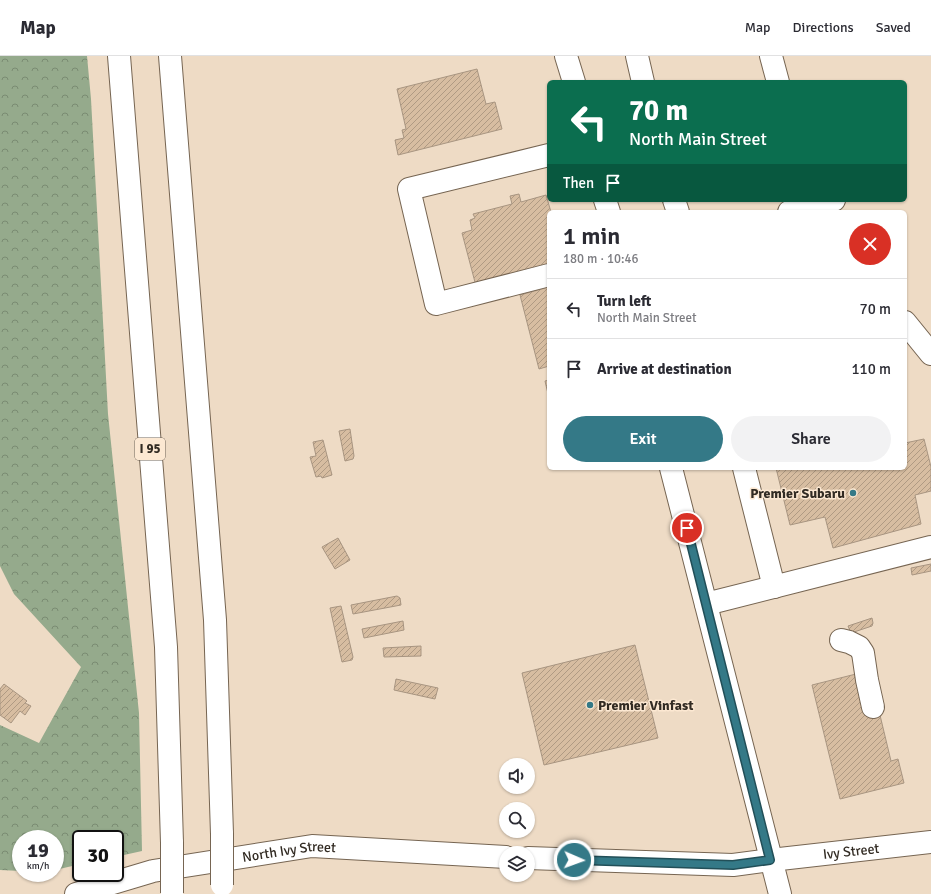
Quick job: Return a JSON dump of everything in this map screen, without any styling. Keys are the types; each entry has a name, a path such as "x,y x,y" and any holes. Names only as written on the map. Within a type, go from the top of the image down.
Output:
{"main road":[{"name":"I 95","path":"119,56 166,648 172,843 172,894"},
{"path":"170,56 215,620 222,834 222,889"},
{"path":"566,56 573,80"},
{"path":"637,56 643,80"},
{"path":"771,56 777,80"},
{"path":"547,155 408,189 436,304 547,276"},
{"path":"803,210 828,202"},
{"path":"907,324 931,354"},
{"path":"672,470 770,860 780,894"},
{"path":"745,470 774,587"},
{"path":"706,604 931,547"},
{"path":"841,640 859,647 863,653 873,707"},
{"name":"Ivy Street","path":"770,860 931,842"},
{"name":"North Ivy Street","path":"76,894 153,871 312,846 499,857"},
{"path":"535,858 733,865 770,860"}],"green space":[{"path":"0,56 87,56 91,99 108,414 139,713 142,851 124,855 124,830 72,830 72,866 64,868 64,830 12,830 12,871 0,870 0,725 39,743 81,667 14,594 0,566"}],"building":[{"path":"477,69 486,104 495,102 502,129 398,155 395,140 404,138 402,130 406,129 397,89"},
{"path":"519,194 521,202 546,195 550,210 547,210 547,268 476,286 462,233 472,230 470,220 475,218 473,214 512,204 510,196"},
{"path":"547,288 547,367 539,369 520,295"},
{"path":"350,429 354,456 353,459 345,461 339,431"},
{"name":"Premier Subaru","path":"924,439 931,467 931,491 915,495 921,524 833,548 825,517 790,525 776,470 907,470 907,443"},
{"path":"323,440 332,475 322,478 321,476 316,477 310,457 316,456 313,442"},
{"path":"338,538 350,560 335,569 322,547"},
{"path":"931,564 931,571 912,575 911,568"},
{"path":"397,596 400,598 401,605 353,614 351,605"},
{"path":"341,606 353,657 352,660 342,662 330,608"},
{"path":"872,618 872,626 851,633 848,626"},
{"path":"403,621 404,630 364,638 362,629"},
{"name":"Premier Vinfast","path":"635,645 658,738 544,765 522,673"},
{"path":"421,646 421,656 384,657 383,648"},
{"path":"856,674 879,711 891,761 898,759 904,783 840,799 812,685"},
{"path":"396,679 438,688 435,699 394,690"},
{"path":"4,684 27,701 25,703 31,706 25,715 20,711 11,723 0,715 0,689"}],"place":[{"name":"Premier Subaru","path":"853,493"},
{"name":"Premier Vinfast","path":"590,705"}],"route":[{"path":"574,860 733,865 770,860 687,528"}]}
